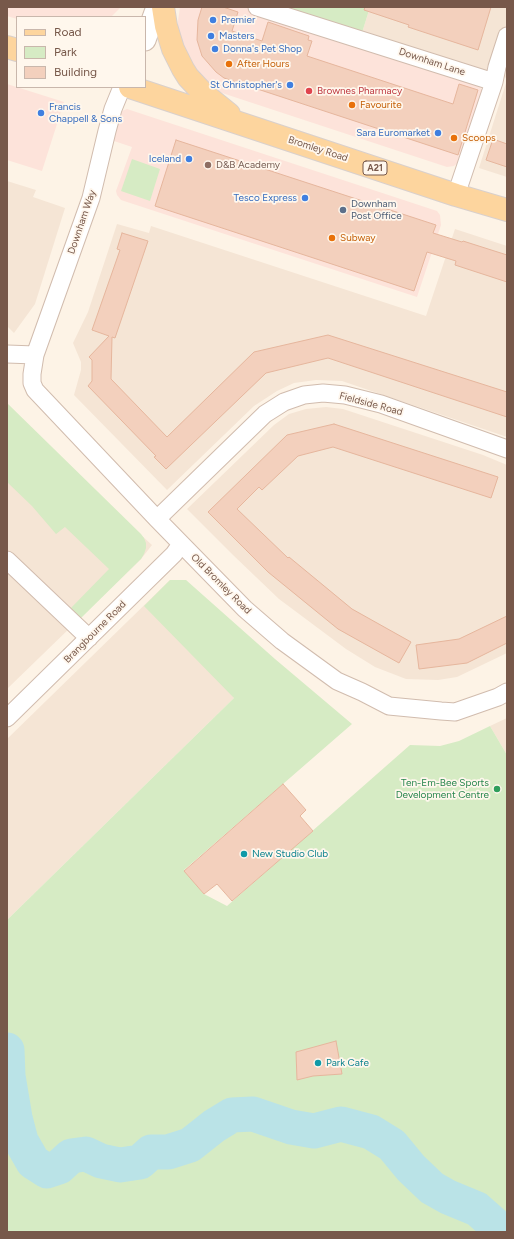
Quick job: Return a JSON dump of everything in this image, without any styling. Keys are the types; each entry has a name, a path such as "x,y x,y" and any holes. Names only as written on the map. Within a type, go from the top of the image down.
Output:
{"main road":[{"path":"163,7 166,26 173,49 179,63 188,77 211,101 244,124"},
{"name":"Bromley Road","path":"133,88 456,195 507,210"}],"street":[{"path":"142,16 150,7"},
{"path":"146,37 157,7"},
{"name":"Downham Lane","path":"257,7 495,74"},
{"path":"456,195 507,36"},
{"name":"Downham Way","path":"35,356 91,198 113,109 122,88"},
{"path":"7,354 35,356"},
{"name":"Old Bromley Road","path":"35,356 32,374 32,383 35,390 157,519 245,609 282,641 337,681 389,706 419,710 455,712 498,697 507,692"},
{"name":"Fieldside Road","path":"157,519 265,414 284,402 304,395 322,393 345,395 381,404 507,449"},
{"name":"Brangbourne Road","path":"7,718 174,554 181,544"},
{"path":"7,560 89,638"}],"shaded area":[{"path":"7,7 121,7 112,16 16,16 16,19 7,16"},
{"path":"180,7 244,7 466,77 478,84 482,90 460,161 454,166 447,167 216,91 197,77 178,32"},
{"path":"370,7 507,7 507,78 361,36"},
{"path":"507,80 507,177 479,168"},
{"path":"7,84 64,102 42,171 7,160"},
{"path":"127,109 437,211 440,215 441,225 417,297 121,200 116,191 132,147 114,141 113,138 122,111"},
{"path":"7,181 36,190 33,197 65,208 35,304 14,333 7,326"},
{"path":"117,224 149,233 151,226 426,316 455,229 507,246 507,437 342,381 316,380 294,383 277,391 254,406 167,490 74,395 81,370 81,362 73,343 88,312"},
{"path":"326,407 343,409 483,455 507,465 507,653 457,677 438,680 406,679 375,667 346,649 279,599 187,509 274,425 289,414 306,409"},
{"path":"7,413 152,545 141,559 7,689"},
{"path":"170,580 186,580 234,698 7,920 7,739"},
{"path":"507,718 507,755 490,726"}],"green space":[{"path":"268,7 370,7 361,36"},
{"path":"132,159 160,169 150,201 121,191"},
{"path":"7,403 141,534 146,543 146,548 141,559 81,618 71,608 109,569 65,527 56,534 32,506 7,482"},
{"path":"170,580 186,580 275,659 352,724 184,870 204,894 227,906 410,745 440,746 459,741 490,726 507,755 507,1232 7,1232 7,920 234,698 144,606"}],"building":[{"path":"202,7 223,7 238,12 232,31 262,41 268,22 309,36 308,40 312,41 307,56 453,104 459,84 478,90 458,155 224,78 216,72 202,56 197,40 198,20"},
{"path":"365,7 491,7 478,50 408,27 409,25 364,10"},
{"path":"493,139 507,144 507,167 486,160"},
{"path":"176,140 436,225 433,233 507,255 507,282 455,265 456,261 427,252 414,291 155,206"},
{"path":"122,233 148,241 115,338 112,337 111,379 167,437 254,352 328,335 507,392 507,417 328,358 266,373 166,469 154,457 156,456 88,386 92,381 92,360 89,357 109,336 92,330 120,250 117,249"},
{"path":"334,424 498,477 491,498 333,447 298,456 262,490 259,487 237,509 288,558 289,557 352,609 411,642 399,663 338,629 268,572 208,512 287,435"},
{"path":"507,616 507,643 467,663 419,669 416,645 459,639"},
{"name":"New Studio Club","path":"283,784 306,810 300,816 313,831 232,901 217,884 204,894 184,871"},
{"name":"Park Cafe","path":"336,1041 342,1074 313,1076 297,1080 296,1052"}],"waterway":[{"path":"7,1050 8,1076 15,1118 21,1141 33,1162 47,1171 59,1167 71,1156 86,1154 101,1161 120,1165 140,1162 151,1152 168,1152 190,1145 214,1126 232,1115 253,1114 291,1127 314,1131 341,1124 371,1132 392,1145 411,1168 432,1188 448,1197 477,1209 494,1224 498,1232"}],"place":[{"name":"Premier","path":"213,20"},
{"name":"Masters","path":"211,36"},
{"name":"Donna's Pet Shop","path":"215,49"},
{"name":"After Hours","path":"229,64"},
{"name":"St Christopher's","path":"290,85"},
{"name":"Brownes Pharmacy","path":"309,91"},
{"name":"Favourite","path":"352,105"},
{"name":"Francis Chappell & Sons","path":"41,113"},
{"name":"Sara Euromarket","path":"438,133"},
{"name":"Scoops","path":"454,138"},
{"name":"Iceland","path":"189,159"},
{"name":"D&B Academy","path":"208,165"},
{"name":"Tesco Express","path":"305,198"},
{"name":"Downham Post Office","path":"343,210"},
{"name":"Subway","path":"332,238"},
{"name":"Ten-Em-Bee Sports Development Centre","path":"497,789"},
{"name":"New Studio Club","path":"244,854"},
{"name":"Park Cafe","path":"318,1063"}]}
